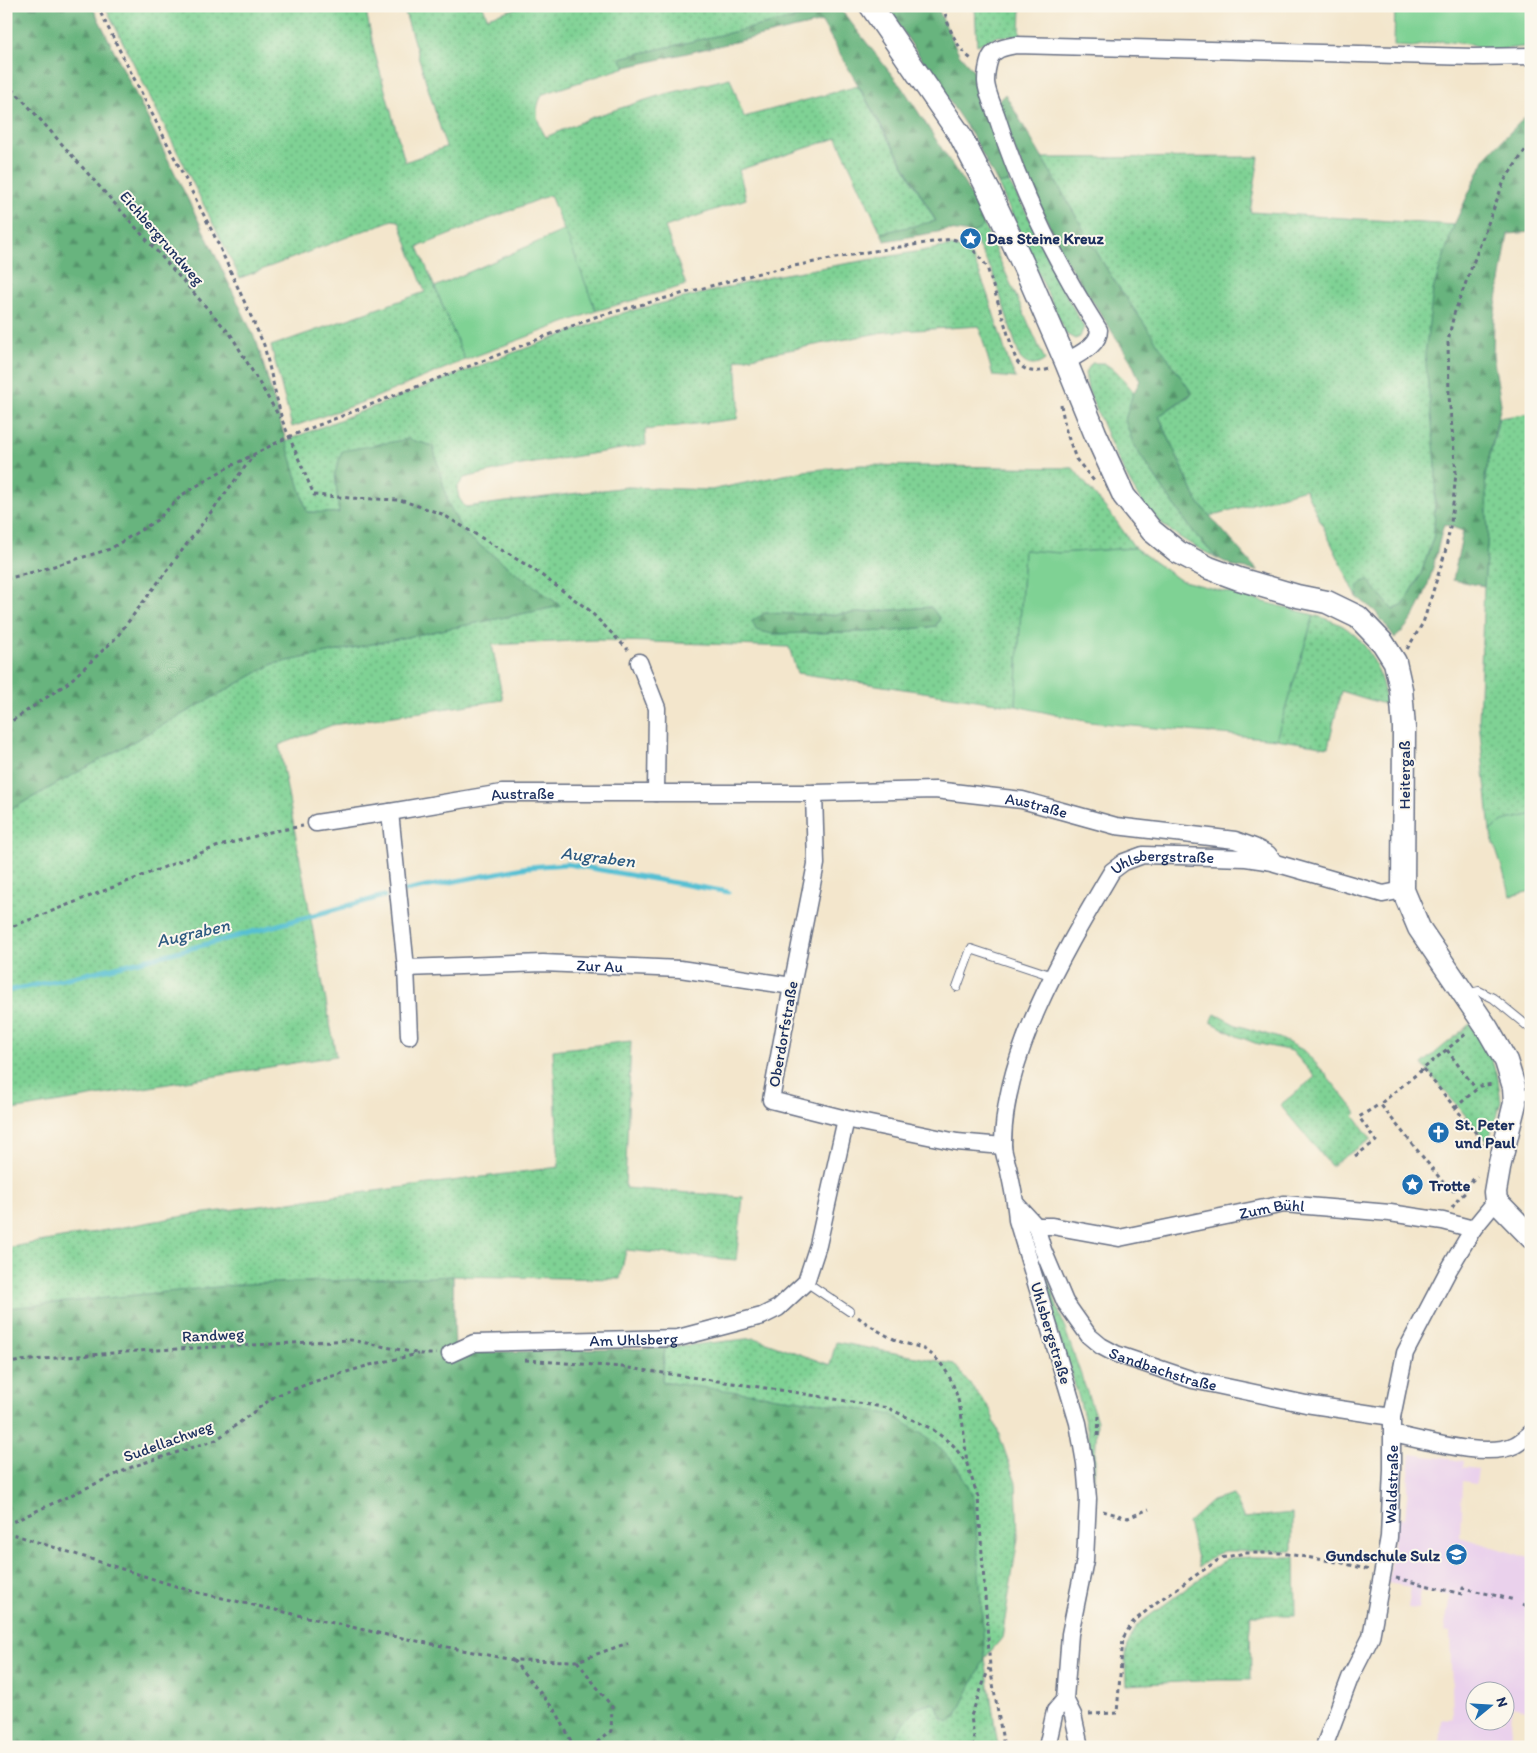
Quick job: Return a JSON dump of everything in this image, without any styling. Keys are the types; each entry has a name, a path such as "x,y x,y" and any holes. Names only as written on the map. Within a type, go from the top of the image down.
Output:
{"street":[{"name":"Heitergaß","path":"871,6 960,135 990,193 1124,496 1152,531 1178,552 1209,568 1239,579 1297,596 1326,602 1358,617 1383,643 1395,662 1404,728 1403,890 1419,928 1482,1020 1506,1060 1519,1092"},
{"path":"1066,362 1096,342 1099,337 1099,330 1066,276 1028,197 1003,136 986,82 990,59 999,48 1016,46 1474,57 1531,56"},
{"path":"639,662 657,708 656,793"},
{"name":"Austraße","path":"316,823 502,793 814,793 935,790 1022,800 1116,826 1235,840 1268,854 1275,863 1383,894 1403,890"},
{"name":"Oberdorfstraße","path":"814,793 816,864 771,1100 846,1119 957,1142 1003,1146"},
{"path":"390,812 406,968 409,1036"},
{"name":"Uhlsbergstraße","path":"1047,1747 1055,1711 1065,1698 1070,1634 1085,1560 1088,1508 1085,1463 1078,1423 1017,1220 1016,1204 1003,1146 1008,1095 1022,1046 1053,976 1112,871 1124,862 1143,855 1168,854 1246,858 1275,863"},
{"name":"Zur Au","path":"406,968 543,963 671,969 792,986"},
{"path":"1519,1092 1500,1163 1495,1192 1496,1201 1531,1237"},
{"name":"Am Uhlsberg","path":"450,1354 474,1343 678,1338 762,1316 778,1308 806,1282 818,1245 846,1119"},
{"path":"1473,1229 1496,1201"},
{"name":"Sandbachstraße","path":"1016,1204 1036,1226 1043,1250 1064,1302 1088,1336 1116,1354 1193,1380 1306,1404 1392,1425 1475,1450 1502,1449 1515,1445 1531,1433"},
{"name":"Zum Bühl","path":"1036,1226 1052,1226 1119,1238 1284,1204 1390,1213 1444,1221 1473,1229"},
{"name":"Waldstraße","path":"1324,1747 1350,1678 1371,1637 1389,1537 1392,1425 1405,1352 1448,1271 1473,1229"},
{"path":"1065,1698 1074,1716 1080,1747"}],"lane":[{"path":"957,986 971,949 1053,976"},
{"path":"1464,994 1479,991 1493,998 1531,1029"},
{"path":"806,1282 849,1311"}],"path":[{"path":"97,6 214,235 264,345 282,420 314,495 400,500 442,514 533,569 589,610 639,662"},
{"path":"944,6 951,30 957,41 969,57 988,70"},
{"name":"Eichbergrundweg","path":"6,84 29,106 230,335 282,420"},
{"path":"1395,662 1407,649 1423,623 1445,553 1451,523 1456,473 1449,396 1448,341 1454,314 1504,182 1531,142"},
{"path":"6,579 110,549 157,520 182,495 224,470 288,437 594,317 763,272 867,252 952,239 962,242 971,249 980,257 987,268 1016,360 1021,367 1027,371 1041,371 1066,362"},
{"path":"6,725 69,682 116,638 254,455"},
{"path":"6,929 216,847 270,832 316,823"},
{"path":"1355,1156 1376,1141 1359,1117 1380,1104 1482,1020"},
{"path":"1447,1050 1476,1089"},
{"path":"1423,1070 1500,1163"},
{"path":"1455,1108 1476,1089 1485,1085 1519,1092"},
{"path":"1380,1104 1451,1192 1462,1184 1468,1191 1459,1198"},
{"path":"849,1311 899,1341 926,1350 945,1369 956,1395 964,1430 967,1464 978,1496 990,1667 1004,1747"},
{"name":"Randweg","path":"6,1364 20,1361 137,1351 351,1340 421,1354"},
{"path":"421,1354 450,1354"},
{"name":"Sudellachweg","path":"6,1525 134,1466 216,1440 275,1396 316,1381 370,1365 421,1354"},
{"path":"517,1359 622,1368 793,1392 888,1408 932,1429 953,1444 967,1464"},
{"path":"1088,1508 1128,1518 1149,1510"},
{"path":"6,1532 191,1590 386,1635 513,1660 577,1661 628,1643"},
{"path":"1074,1716 1117,1712 1123,1638 1132,1622 1157,1602 1222,1558 1245,1554 1281,1553 1343,1563 1451,1592 1462,1594 1464,1588 1515,1600"},
{"path":"1522,1604 1531,1608"},
{"path":"513,1660 557,1712 574,1747"},
{"path":"577,1661 612,1707 611,1731 590,1747"},
{"path":"972,1747 974,1739 971,1716 990,1667"}],"shaded area":[{"name":"Gundschule Sulz","path":"1411,1454 1464,1461 1463,1467 1478,1469 1476,1483 1462,1481 1460,1537 1529,1558 1531,1552 1531,1711 1514,1707 1514,1680 1464,1680 1464,1730 1511,1730 1510,1747 1439,1747 1441,1719 1453,1718 1450,1633 1444,1632 1450,1596 1421,1591 1418,1609 1408,1608 1411,1587 1388,1583 1396,1519 1405,1517"}],"green space":[{"path":"6,6 92,6 257,343 307,512 339,513 335,473 342,451 408,439 433,446 448,503 463,533 561,606 273,664 6,812"},
{"path":"105,6 365,6 375,54 405,162 446,147 403,6 483,6 487,17 524,6 813,6 817,13 620,58 626,67 543,94 537,111 540,126 546,137 593,117 658,96 730,78 744,117 858,86 936,222 881,233 837,138 739,170 746,199 665,227 686,285 596,311 550,195 418,247 465,360 374,398 292,427 271,346 425,292 399,221 392,220 240,278"},
{"path":"813,6 838,6 906,93 965,185 978,209 984,225 979,230 971,233 949,230 885,241 881,233 936,221 822,22 626,67 620,58 816,13"},
{"path":"886,6 936,6 959,54 972,69 983,90 1008,168 1009,182 998,184 972,135"},
{"path":"975,6 1021,6 1020,37 999,36 977,45"},
{"path":"1395,6 1531,6 1531,46 1488,51 1467,44 1442,41 1413,47 1394,46"},
{"path":"1005,94 1109,273 1192,393 1159,416 1197,501 1258,571 1235,567 1217,558 1183,518 1134,446 1125,420 1132,396 1140,381 1131,361 1062,254 1004,127 997,102"},
{"path":"1531,111 1531,232 1508,234 1494,318 1493,355 1501,404 1485,476 1488,531 1484,586 1453,580 1463,531 1444,524 1428,585 1422,600 1406,627 1395,638 1375,611 1357,597 1357,594 1360,584 1368,580 1393,610 1404,605 1421,574 1434,535 1436,465 1425,355 1433,290 1454,225 1485,158"},
{"path":"1259,157 1250,212 1454,225 1433,290 1436,465 1434,535 1421,574 1404,605 1393,610 1358,585 1357,597 1305,489 1210,516 1197,501 1159,416 1192,394 1109,273 1042,158"},
{"path":"1009,182 1029,217 1060,284 1084,327 1080,337 1075,339 1066,334 998,184"},
{"path":"984,225 1045,360 1038,364 1029,364 1020,358 993,273 971,233 979,230"},
{"path":"565,230 596,311 465,360 435,287"},
{"path":"951,246 966,250 974,260 986,290 1009,363 1016,378 993,376 979,326 884,332 736,360 739,401 737,419 645,430 646,445 516,466 464,478 457,488 459,498 465,507 627,487 711,490 804,471 861,465 1073,468 1116,521 1135,548 1059,553 1024,550 1016,706 797,673 789,647 595,640 492,645 503,700 332,725 279,745 336,1056 6,1111 6,812 273,664 560,606 463,533 448,503 432,446 335,473 339,513 307,512 285,441 510,354 626,312 779,275","holes":["931,607 940,619 936,626 895,631 772,634 765,613 830,615"]},
{"path":"1092,363 1104,363 1116,371 1134,392 1125,420 1134,446 1183,518 1217,558 1173,533 1141,501 1124,471 1088,390 1085,373"},
{"path":"1531,413 1531,815 1503,821 1490,831 1479,722 1488,531 1485,476 1499,418"},
{"path":"1135,548 1180,580 1314,615 1276,739 1089,722 1016,706 1024,550 1059,553"},
{"path":"931,607 940,619 936,626 895,631 772,634 756,630 752,621 765,613 830,615"},
{"path":"1314,615 1343,626 1361,642 1374,661 1382,682 1387,705 1341,691 1328,747 1276,739"},
{"path":"1531,815 1531,891 1511,896 1490,831 1503,821"},
{"path":"1215,1014 1236,1025 1279,1038 1303,1050 1323,1071 1357,1113 1354,1116 1371,1139 1331,1166 1280,1105 1315,1077 1292,1051 1255,1043 1237,1036 1211,1022"},
{"path":"1470,1024 1491,1058 1498,1079 1501,1102 1488,1142 1422,1064"},
{"path":"631,1041 625,1188 743,1197 736,1260 626,1250 620,1279 453,1276 6,1308 6,1248 190,1215 559,1167 553,1050"},
{"path":"1033,1237 1097,1421 1094,1484 1088,1432 1077,1391 1040,1281 1032,1242"},
{"path":"453,1276 455,1353 665,1348 662,1382 839,1405 893,1415 935,1443 958,1468 974,1498 985,1658 956,1717 948,1722 942,1717 937,1705 930,1703 922,1705 909,1717 888,1747 6,1747 6,1308 246,1284"},
{"path":"755,1338 830,1365 836,1342 954,1364 990,1409 1016,1483 1018,1538 1002,1638 985,1658 998,1747 888,1747 909,1717 922,1705 930,1703 937,1705 943,1720 956,1717 963,1701 974,1498 958,1468 935,1443 662,1382 665,1348"},
{"path":"1233,1495 1244,1518 1292,1513 1292,1551 1225,1551 1215,1555 1199,1567 1188,1523 1212,1501"},
{"path":"1295,1557 1296,1615 1250,1615 1251,1680 1126,1685 1125,1660 1128,1644 1137,1625 1222,1562 1232,1558"}],"waterway":[{"name":"Augraben","path":"405,891 528,867 567,864 728,892"},
{"name":"Augraben","path":"6,991 149,959 384,896"}],"place":[{"name":"Das Steine Kreuz","path":"971,238"},
{"name":"St. Peter und Paul","path":"1439,1133"},
{"name":"Trotte","path":"1413,1185"},
{"name":"Gundschule Sulz","path":"1456,1555"}]}
